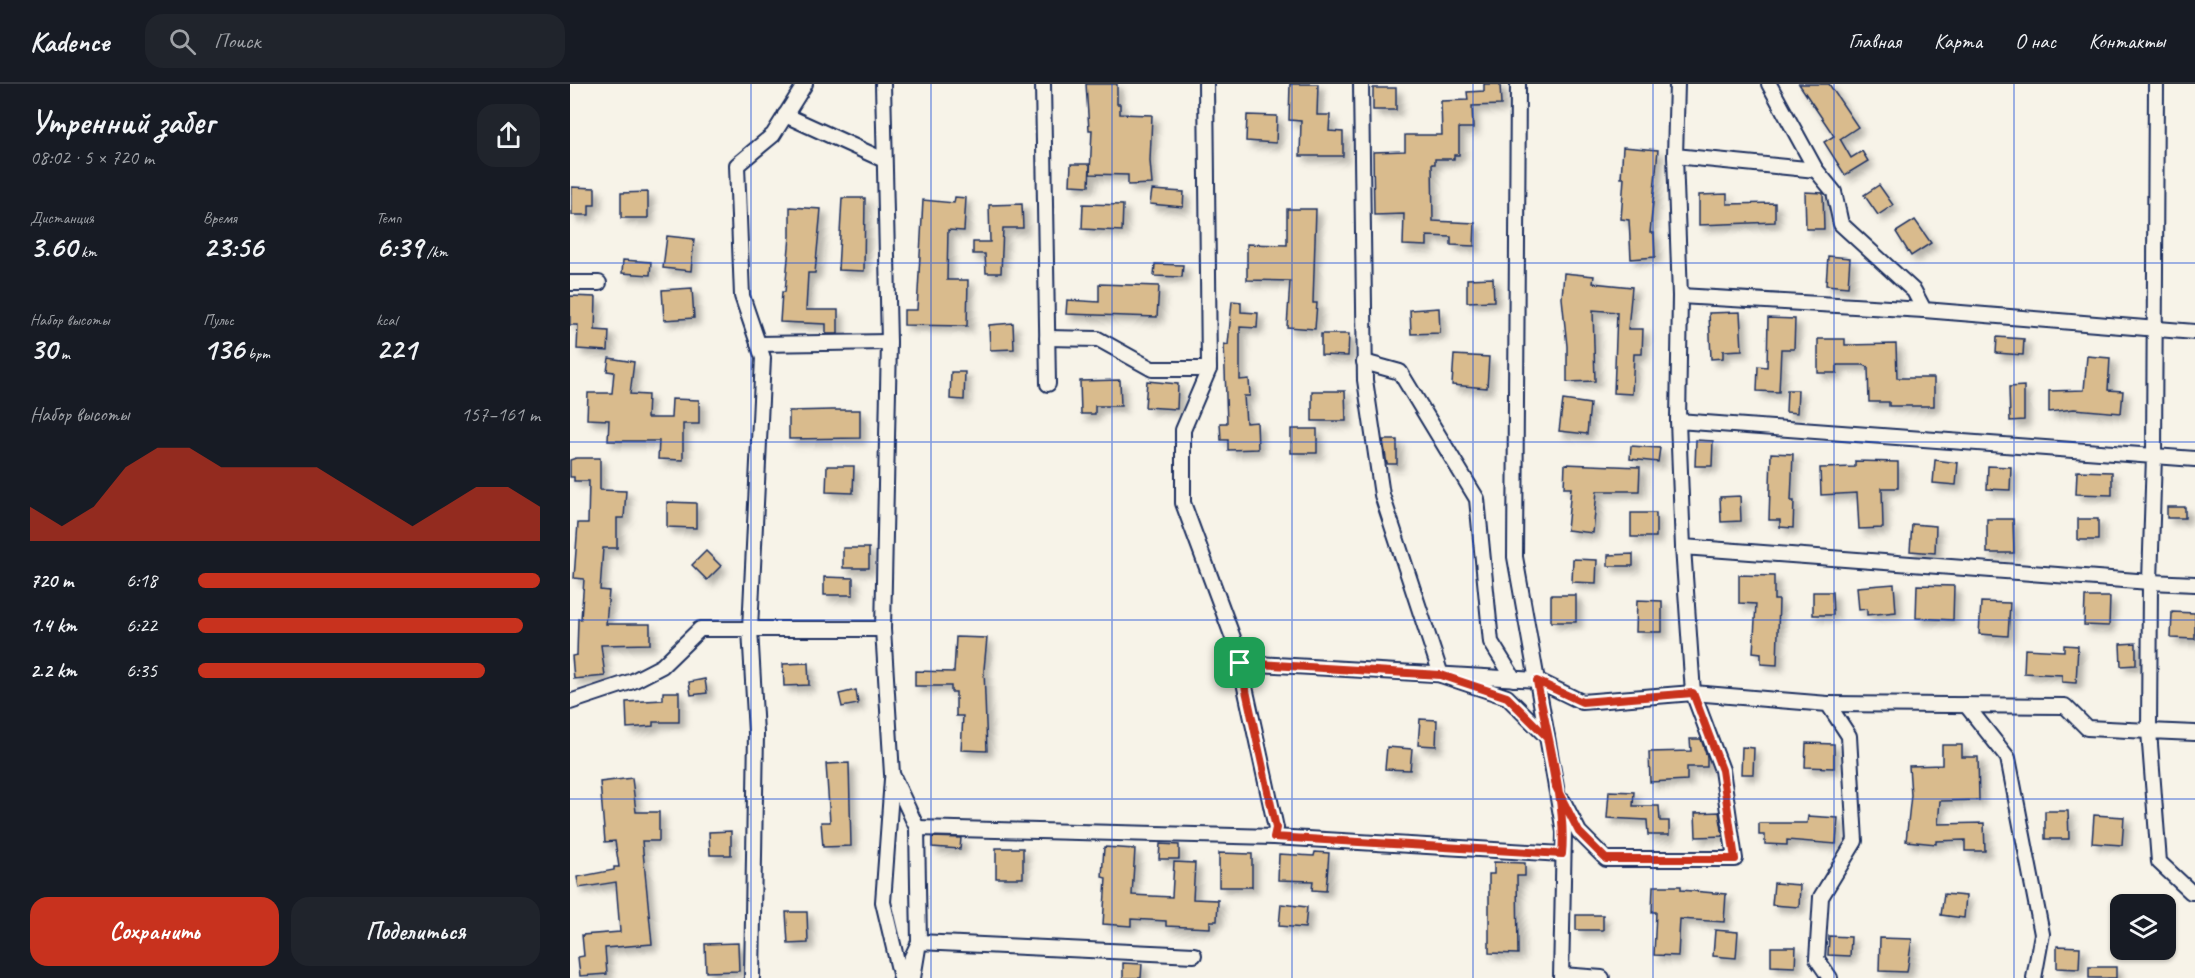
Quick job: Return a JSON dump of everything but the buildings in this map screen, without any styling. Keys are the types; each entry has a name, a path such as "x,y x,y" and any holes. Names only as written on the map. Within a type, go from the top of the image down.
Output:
{"street":[{"path":"752,978 756,733 750,629 763,358 742,296 737,165 773,135 805,84"},
{"path":"883,84 889,342 883,629 892,774 883,902 902,978"},
{"path":"1043,84 1048,384"},
{"path":"1206,84 1209,369 1183,430 1183,503 1236,646 1276,828 1274,837"},
{"path":"1361,84 1365,380 1382,495 1441,675"},
{"path":"1518,84 1515,557 1564,832 1562,976 1602,978"},
{"path":"1556,787 1579,832 1606,859 1735,859 1722,770 1693,693 1683,547 1678,421 1680,296 1675,156 1677,84"},
{"path":"1768,84 1816,170 1834,192 1841,224 1914,291 1924,310"},
{"path":"2156,84 2156,328 2149,731 2159,862 2191,892 2195,892"},
{"path":"785,115 884,160"},
{"path":"1675,156 1816,170"},
{"path":"570,283 599,283"},
{"path":"1680,296 1924,310 2195,332"},
{"path":"1047,338 1098,339 1152,369 1209,369"},
{"path":"758,344 889,342"},
{"path":"1365,362 1400,372 1477,499 1491,642 1514,679"},
{"path":"1678,421 2195,459"},
{"path":"1683,547 2195,584"},
{"path":"570,702 633,681 662,666 700,629 883,629"},
{"path":"1240,663 1537,681 1582,702 1693,693 1827,704 2065,706 2087,728 2195,733"},
{"path":"1441,675 1507,697 1547,737"},
{"path":"1827,704 1849,736 1855,841 1821,897 1817,959 1830,978"},
{"path":"1966,705 2008,758 2042,934 2034,978"},
{"path":"892,774 917,828 919,942 914,978"},
{"path":"917,828 1274,837 1562,854"},
{"path":"902,978 919,942"},
{"path":"919,942 1194,955"}],"route":[{"path":"1240,663 1276,828 1274,837 1562,854 1564,832 1556,787 1537,681 1582,702 1693,693 1722,770 1735,859 1606,859 1579,832 1556,787 1547,737 1507,697 1441,675 1240,663"}]}
